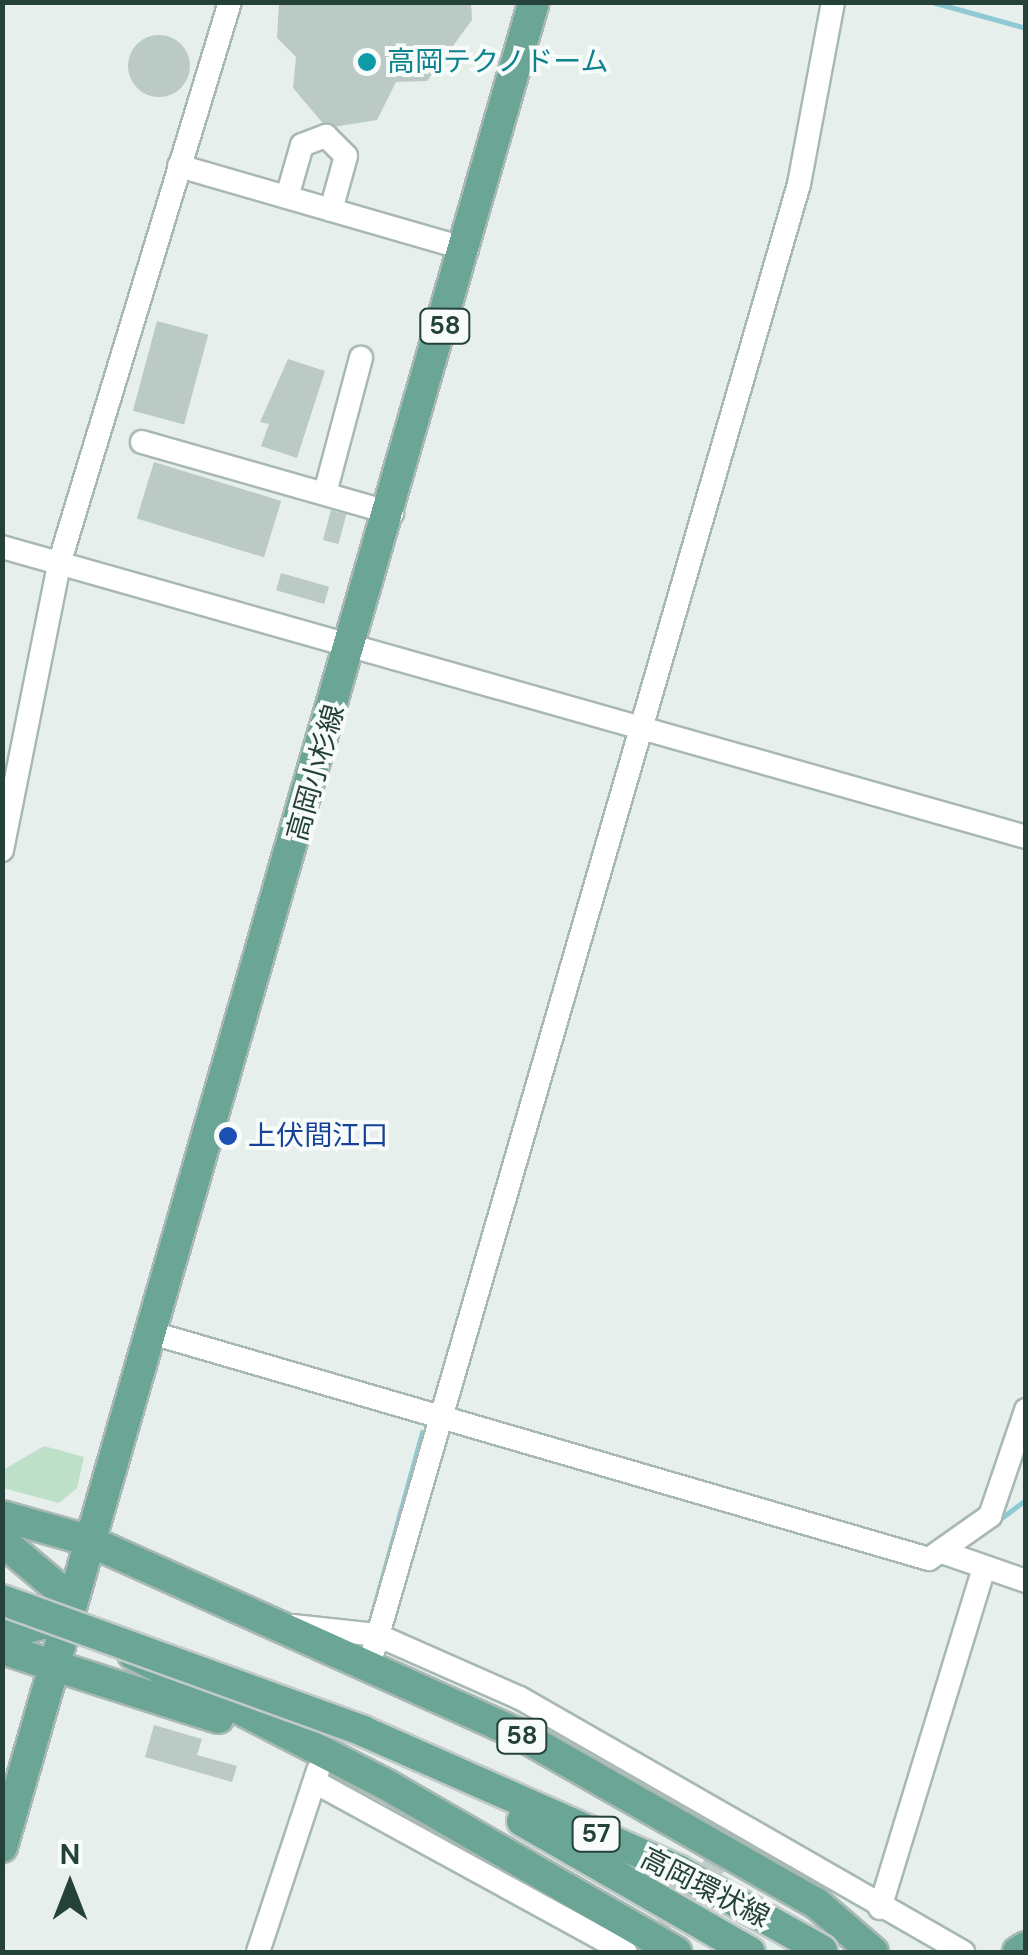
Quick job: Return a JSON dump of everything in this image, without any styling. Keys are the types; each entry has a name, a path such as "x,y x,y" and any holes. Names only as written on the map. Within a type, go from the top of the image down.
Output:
{"main road":[{"name":"高岡小杉線","path":"87,1540 152,1333 392,513 534,2"},
{"path":"2,1516 87,1540 2,1847"},
{"name":"58","path":"87,1540 368,1666 676,1818 816,1903 872,1952"},
{"path":"2,1542 154,1670 313,1761 676,1952"},
{"path":"2,1634 146,1566"},
{"name":"高岡環状線","path":"2,1600 363,1731 678,1870 824,1951"},
{"path":"2,1649 56,1663 313,1761"},
{"name":"高岡環状線","path":"363,1731 750,1952"},
{"path":"1018,1952 1026,1947"}],"street":[{"path":"2,850 59,564 230,2"},
{"path":"368,1666 799,184 833,2"},
{"path":"287,197 302,144 326,136 346,156 331,210"},
{"path":"178,166 467,249"},
{"path":"325,494 361,358"},
{"path":"142,442 392,513"},
{"path":"2,547 352,650 378,648 1026,837"},
{"path":"152,1333 903,1554 946,1552 1026,1580"},
{"path":"946,1552 996,1505 1026,1410"},
{"path":"880,1908 984,1568"},
{"path":"272,1623 377,1635 520,1698 880,1908 963,1952"},
{"path":"258,1952 313,1761 625,1952"}],"green space":[{"path":"44,1446 84,1457 77,1488 59,1503 3,1488 3,1470"}],"building":[{"name":"高岡テクノドーム","path":"279,2 471,2 472,20 427,81 396,82 377,120 327,128 293,88 296,57 277,38"},
{"path":"159,35 181,44 190,66 181,88 159,97 137,88 128,66 137,44"},
{"path":"157,321 208,335 184,425 133,411"},
{"path":"288,359 325,371 297,458 261,446 269,424 260,422"},
{"path":"154,462 281,501 264,557 137,518"},
{"path":"331,510 346,514 338,544 323,540"},
{"path":"281,573 329,587 324,604 276,590"},
{"path":"154,1725 202,1739 197,1755 237,1766 232,1782 145,1757"}],"waterway":[{"path":"932,2 1026,28"},
{"path":"372,1614 422,1432 431,1434"},
{"path":"996,1522 1026,1499"}],"tunnel":[{"path":"637,1946 750,1829"}],"place":[{"name":"高岡テクノドーム","path":"367,62"},
{"name":"上伏間江口","path":"228,1136"}]}
